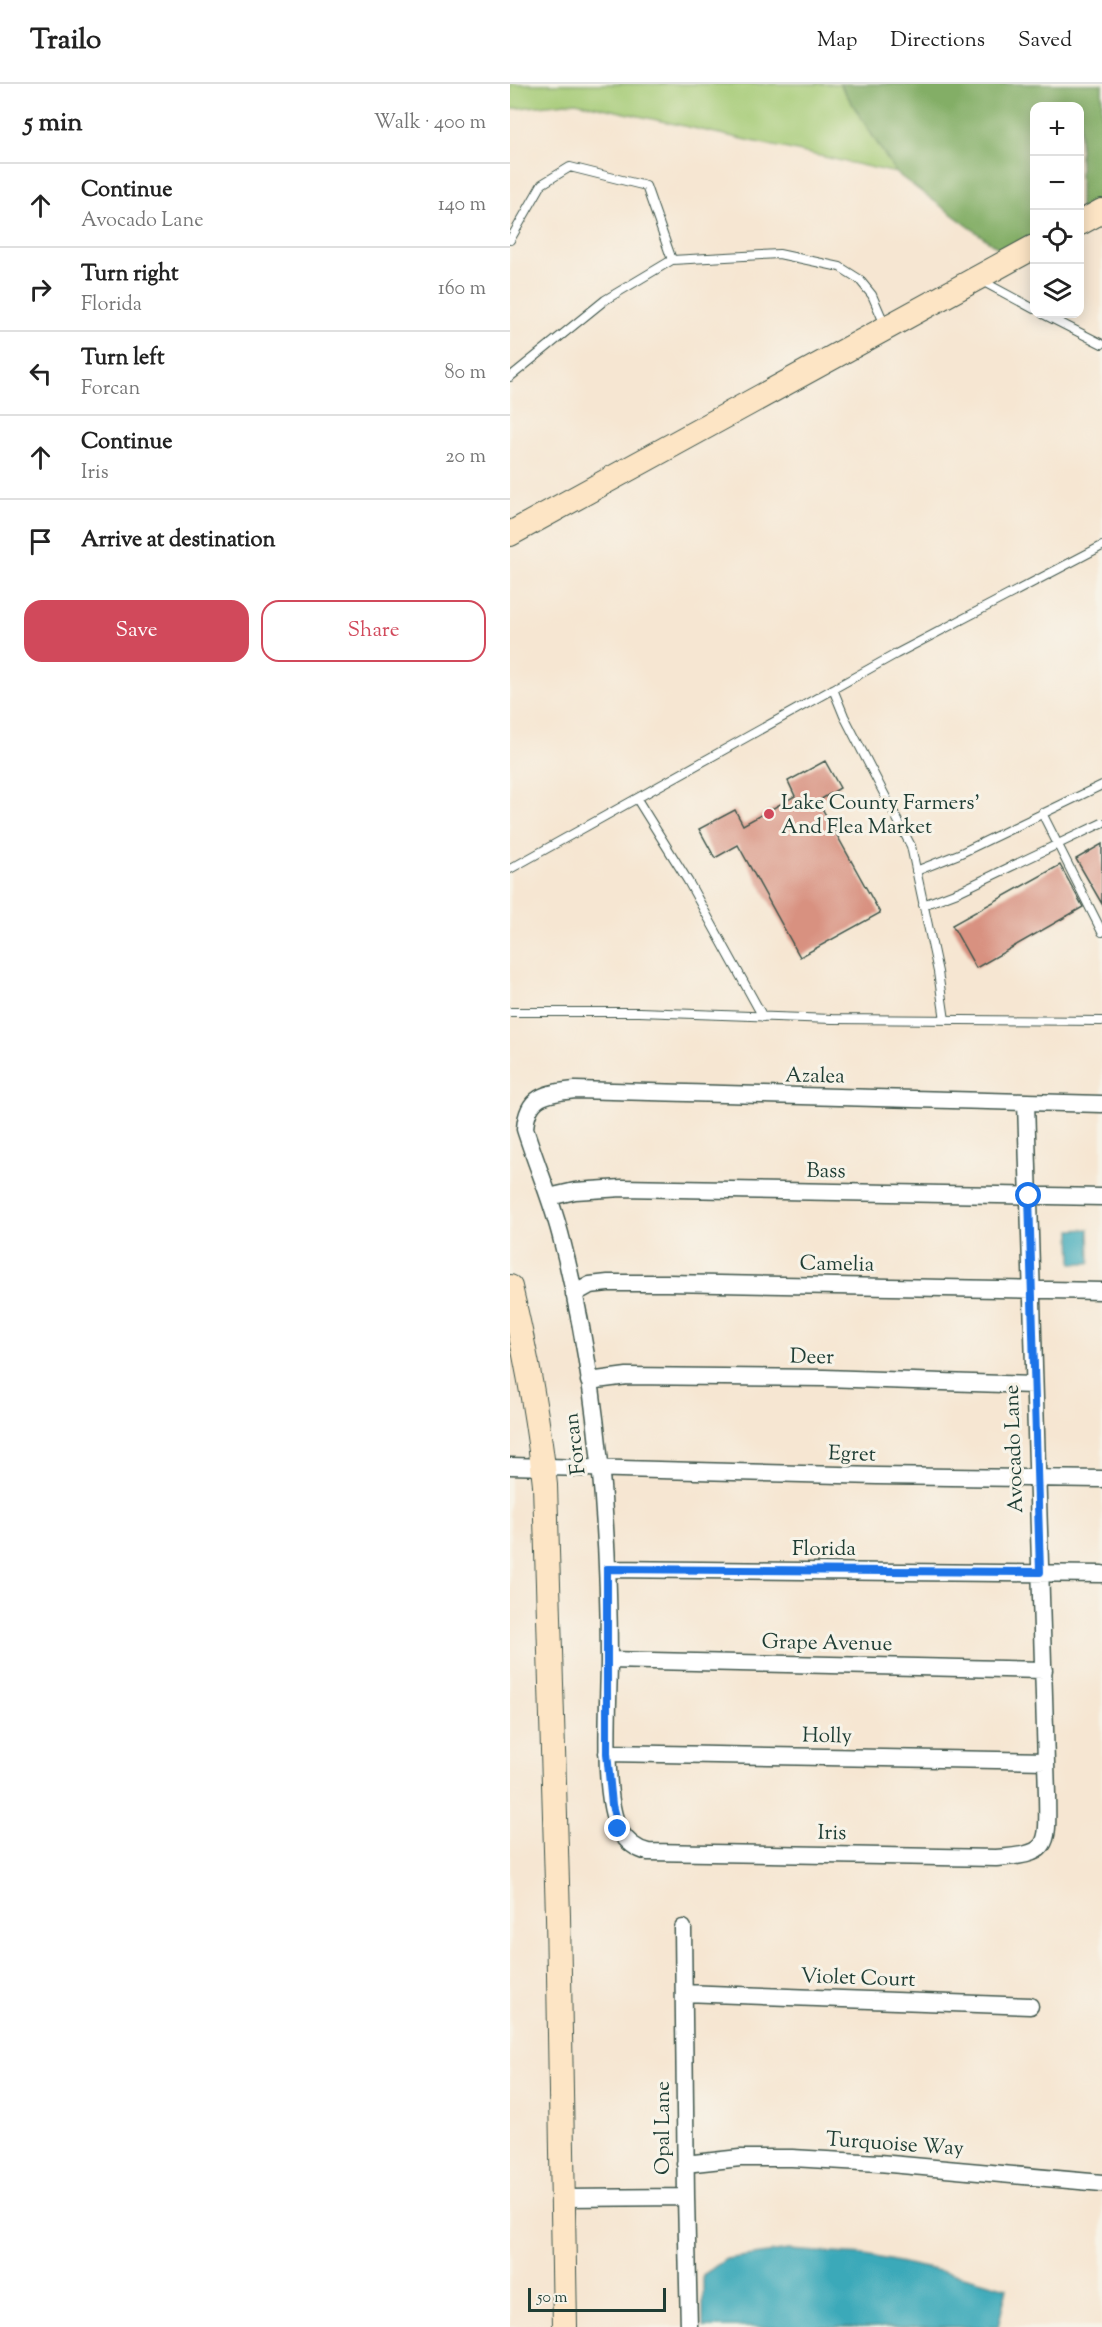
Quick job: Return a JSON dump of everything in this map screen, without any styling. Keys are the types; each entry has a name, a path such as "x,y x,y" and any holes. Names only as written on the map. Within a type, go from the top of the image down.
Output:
{"main road":[{"path":"1084,221 1102,211"},
{"path":"510,534 1030,250"},
{"path":"510,1287 528,1362 544,1467 557,1892 565,2327"}],"street":[{"name":"Azalea","path":"531,1105 539,1098 559,1091 575,1090 1102,1104"},
{"name":"Avocado Lane","path":"1026,1102 1047,1795"},
{"name":"Forcan","path":"531,1105 526,1113 525,1129 549,1197 574,1294 589,1381 600,1468 607,1569 609,1660 607,1753 610,1787"},
{"name":"Bass","path":"549,1197 575,1191 622,1188 1102,1197"},
{"name":"Camelia","path":"574,1294 590,1285 620,1283 1102,1291"},
{"name":"Deer","path":"589,1381 627,1376 824,1378 1034,1385"},
{"name":"Egret","path":"510,1466 878,1476 1102,1479"},
{"name":"Florida","path":"607,1569 1102,1574"},
{"name":"Grape Avenue","path":"609,1660 1044,1670"},
{"name":"Holly","path":"607,1753 1046,1761"},
{"name":"Iris","path":"610,1787 618,1829 638,1850 648,1852 996,1858 1028,1856 1038,1850 1046,1838 1047,1795"},
{"name":"Opal Lane","path":"683,1928 689,2327"},
{"name":"Violet Court","path":"684,1993 1030,2006"},
{"name":"Turquoise Way","path":"685,2164 740,2158 792,2158 879,2163 1102,2184"},
{"path":"563,2198 686,2197"}],"lane":[{"path":"510,240 542,184 570,167 646,186 672,260"},
{"path":"510,377 605,300 672,260 779,254 840,267 859,279 873,295 887,328"},
{"path":"978,279 1030,306"},
{"path":"1052,318 1102,344"},
{"path":"510,868 833,689 1102,546"},
{"path":"833,689 844,716 911,846 938,972 945,1020"},
{"path":"916,871 959,854 1102,785"},
{"path":"637,799 688,882 763,1017"},
{"path":"1042,813 1102,932"},
{"path":"923,905 960,891 1102,824"},
{"path":"510,1012 639,1012 763,1017 1102,1021"}],"green space":[{"path":"510,84 840,84 896,173 576,102 510,109"},
{"path":"840,84 1102,84 1102,200 1084,210 1084,102 1030,102 1030,238 1005,253 896,173"}],"water":[{"path":"1089,1229 1090,1263 1072,1263 1071,1230"},
{"path":"788,2250 866,2255 968,2277 1007,2288 998,2327 703,2327 703,2275 726,2259"}],"building":[{"path":"825,761 840,788 818,801 880,913 800,957 738,845 715,858 699,829 735,810 743,825 795,796 788,781"},
{"path":"1102,844 1102,904 1076,859"},
{"path":"1060,865 1083,907 976,968 952,925"}],"place":[{"name":"Lake County Farmers' And Flea Market","path":"769,814"}],"route":[{"path":"618,1829 612,1805 607,1753 609,1660 607,1569 1040,1572 1029,1196"}]}
